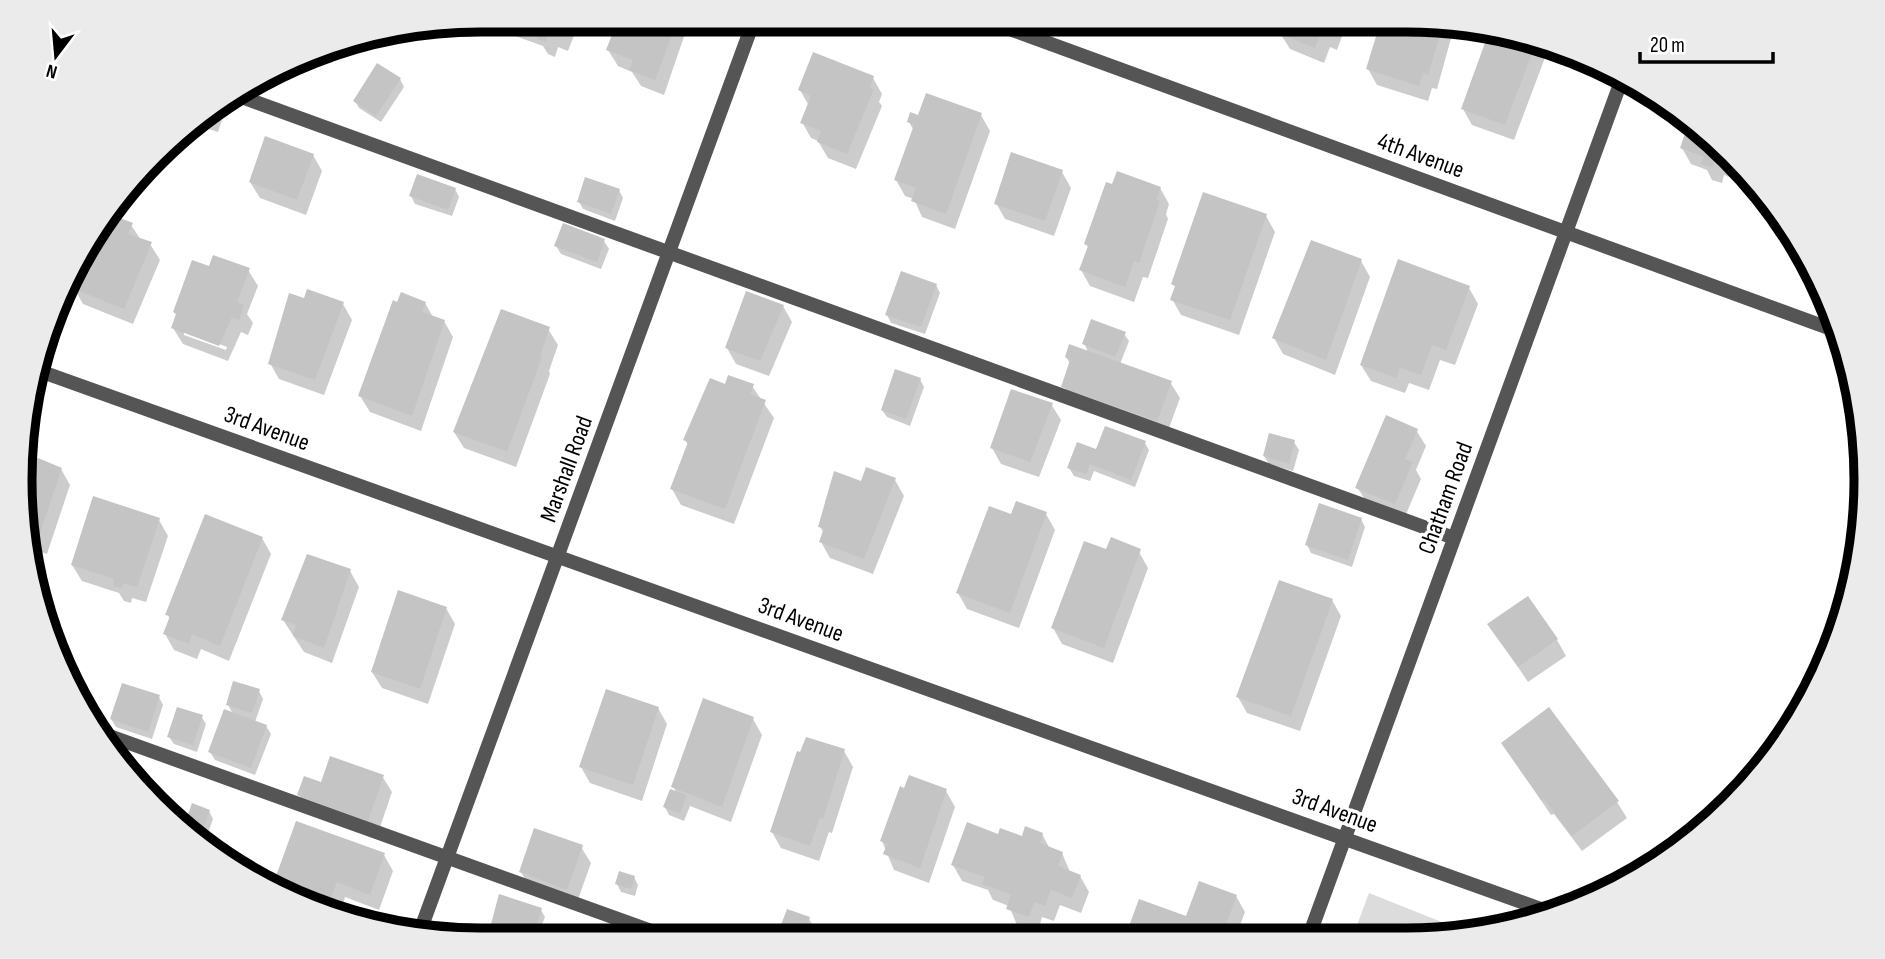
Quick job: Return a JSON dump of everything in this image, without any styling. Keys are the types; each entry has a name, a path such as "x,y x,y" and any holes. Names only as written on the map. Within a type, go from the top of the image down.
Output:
{"street":[{"name":"Marshall Road","path":"423,924 750,32"},
{"name":"4th Avenue","path":"1018,32 1826,326"},
{"name":"Chatham Road","path":"1312,928 1619,86"},
{"path":"245,98 1454,538"},
{"name":"3rd Avenue","path":"45,373 1537,908"},
{"path":"114,737 643,928"}],"shaded area":[{"path":"1369,893 1450,925 1406,928 1356,928"}],"building":[{"path":"539,32 549,32 546,42 537,39"},
{"path":"613,32 673,32 655,80 629,70 633,60 606,50"},
{"path":"1278,32 1321,32 1315,48"},
{"path":"1377,32 1441,33 1428,75 1423,73 1419,86 1366,69"},
{"path":"1486,39 1533,50 1505,125 1461,109"},
{"path":"813,52 874,76 870,88 874,89 847,154 817,142 821,131 800,123 811,96 798,90"},
{"path":"377,63 401,78 376,116 353,101"},
{"path":"926,93 982,113 946,214 911,201 916,188 894,180 914,125 907,122 910,112 918,115"},
{"path":"1686,131 1721,162 1715,160 1713,168 1701,164 1704,157 1680,148"},
{"path":"265,136 314,154 297,200 249,182"},
{"path":"1011,152 1063,170 1045,221 994,204"},
{"path":"1117,171 1161,187 1156,200 1160,201 1139,263 1134,261 1125,287 1079,270 1088,246 1084,244 1106,182 1112,184"},
{"path":"417,174 456,188 448,210 409,196"},
{"path":"585,177 620,189 611,214 577,202"},
{"path":"1203,192 1267,214 1230,320 1170,300 1175,286 1171,284"},
{"path":"117,217 133,223 128,234 152,242 124,309 74,289 92,255"},
{"path":"563,223 605,239 597,262 554,246"},
{"path":"1311,240 1362,259 1326,360 1272,338"},
{"path":"213,255 250,268 237,302 244,305 239,320 232,317 219,346 171,328 176,314 173,312 192,260 209,266"},
{"path":"1398,259 1470,286 1446,350 1432,345 1421,375 1400,368 1396,378 1360,365"},
{"path":"901,271 937,284 921,327 885,315"},
{"path":"307,289 344,302 315,380 268,364 289,293 304,298"},
{"path":"746,291 784,305 760,361 725,348"},
{"path":"401,292 426,302 422,312 445,320 412,416 358,396 393,300 397,302"},
{"path":"501,309 550,327 540,356 542,357 507,452 453,432"},
{"path":"1091,319 1126,332 1115,357 1082,344"},
{"path":"1069,344 1172,381 1157,421 1061,387 1070,360 1065,357"},
{"path":"895,369 921,378 906,419 881,410"},
{"path":"728,375 754,384 750,394 766,400 725,509 670,489 688,442 683,440 710,378 725,384"},
{"path":"1011,389 1053,403 1030,462 990,448"},
{"path":"1386,415 1418,429 1405,459 1413,462 1395,504 1355,488"},
{"path":"1105,426 1146,441 1131,480 1090,464 1086,474 1067,468 1077,442 1096,449"},
{"path":"1269,433 1295,440 1289,464 1263,456"},
{"path":"32,456 62,468 38,539 35,538 32,509"},
{"path":"866,467 896,478 864,559 819,542 824,528 818,527 834,471 861,481"},
{"path":"93,496 160,518 137,587 124,583 122,588 113,586 114,579 71,565"},
{"path":"1016,501 1047,512 1010,613 956,593 989,506 1011,514"},
{"path":"1319,503 1362,518 1348,560 1305,545"},
{"path":"205,514 263,537 220,646 192,634 189,644 163,634 170,616 165,615"},
{"path":"1111,537 1141,549 1104,648 1051,628 1084,541 1106,549"},
{"path":"307,554 351,569 324,648 293,636 296,625 281,620"},
{"path":"1279,580 1333,599 1291,716 1236,697"},
{"path":"398,590 447,607 420,689 371,672"},
{"path":"1528,596 1558,639 1518,667 1487,624"},
{"path":"233,681 260,689 252,713 226,705"},
{"path":"122,683 160,695 148,732 110,719"},
{"path":"606,689 659,707 633,785 579,767"},
{"path":"703,698 754,717 722,807 671,787"},
{"path":"177,707 203,715 193,745 167,737"},
{"path":"1549,707 1619,801 1572,836 1544,799 1541,800 1501,743"},
{"path":"224,709 267,725 251,768 208,752"},
{"path":"806,737 845,749 823,819 820,817 810,846 770,832 797,751 800,752"},
{"path":"330,756 384,775 368,821 297,795 304,776 321,782"},
{"path":"909,775 947,789 920,868 883,854 887,844 880,841 900,786 904,788"},
{"path":"670,789 687,795 680,814 663,807"},
{"path":"192,803 210,810 203,829 187,818"},
{"path":"296,821 385,853 370,895 337,882 331,898 276,876"},
{"path":"967,822 998,834 1000,828 1022,836 1025,826 1043,833 1040,843 1063,852 1058,866 1081,875 1072,898 1051,890 1045,906 1034,902 1029,917 1006,909 1011,895 982,884 985,877 951,865"},
{"path":"534,828 583,845 567,890 519,872"},
{"path":"619,871 635,876 631,889 615,884"},
{"path":"1199,881 1237,895 1225,928 1128,928 1139,899 1186,916"},
{"path":"499,894 542,908 536,928 490,928"},
{"path":"787,909 810,917 806,928 780,928"}]}
